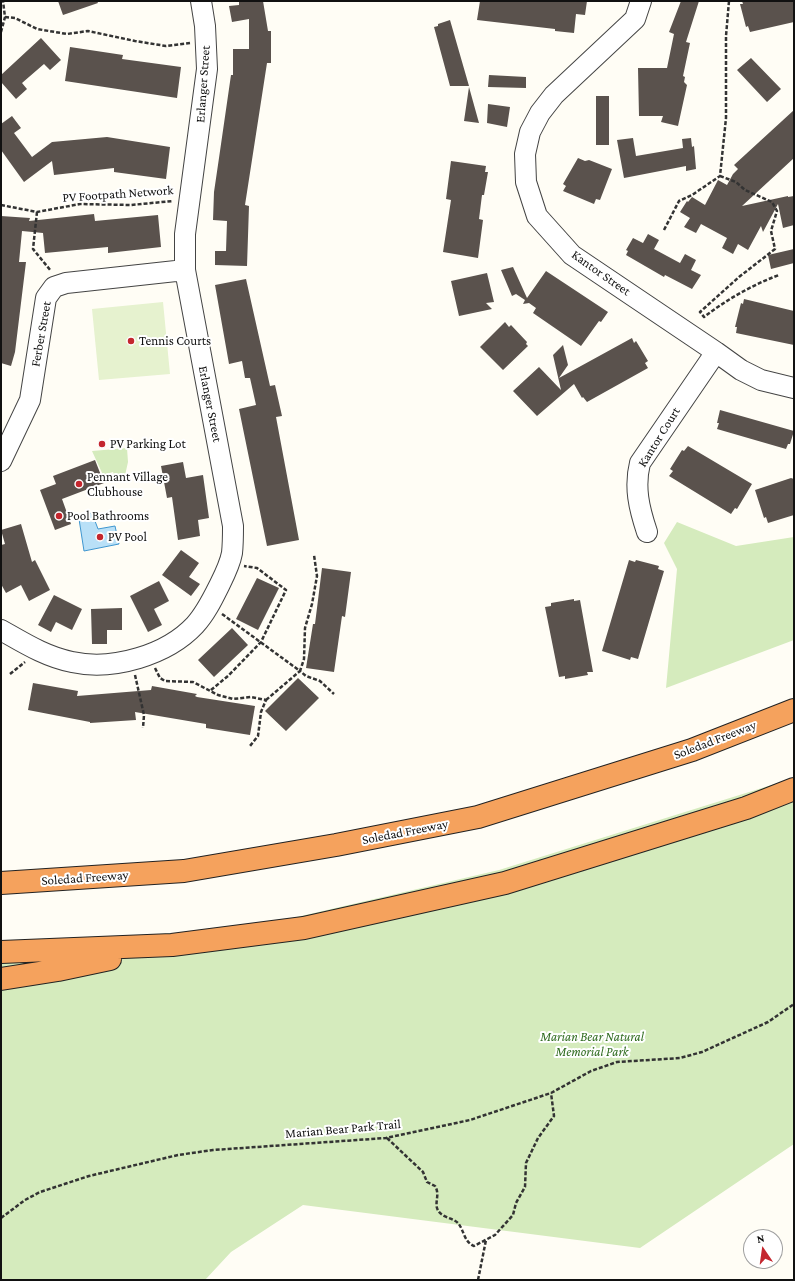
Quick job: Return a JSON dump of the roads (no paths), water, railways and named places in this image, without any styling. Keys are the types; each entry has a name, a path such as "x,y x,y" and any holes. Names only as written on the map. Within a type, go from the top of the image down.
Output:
{"highway":[{"name":"Soledad Freeway","path":"1,884 184,870 336,846 478,817 692,750 794,710"},
{"path":"1,952 172,945 304,928 505,883 746,808 794,789"},
{"path":"1,979 58,970 172,945"}],"street":[{"name":"Erlanger Street","path":"1,630 37,651 73,663 111,664 141,658 166,648 195,625 210,605 230,564 233,526 185,270 185,234 207,69 206,42 201,1"},
{"name":"Kantor Street","path":"641,1 635,19 554,95 540,113 530,132 525,154 526,182 537,216 572,255 741,370 761,380 794,388"},
{"name":"Ferber Street","path":"1,461 30,400 46,298 54,287 61,284 185,270"},
{"name":"Kantor Court","path":"647,532 638,504 636,477 640,463 716,352"}],"water":[{"name":"PV Pool","path":"92,513 98,529 115,526 119,544 84,551 79,519"}],"place":[{"name":"Tennis Courts","path":"131,341"},
{"name":"PV Parking Lot","path":"102,444"},
{"name":"Pennant Village Clubhouse","path":"79,484"},
{"name":"Pool Bathrooms","path":"59,516"},
{"name":"PV Pool","path":"100,537"}],"park label":[{"name":"Marian Bear Natural Memorial Park","path":"592,1044"}]}
